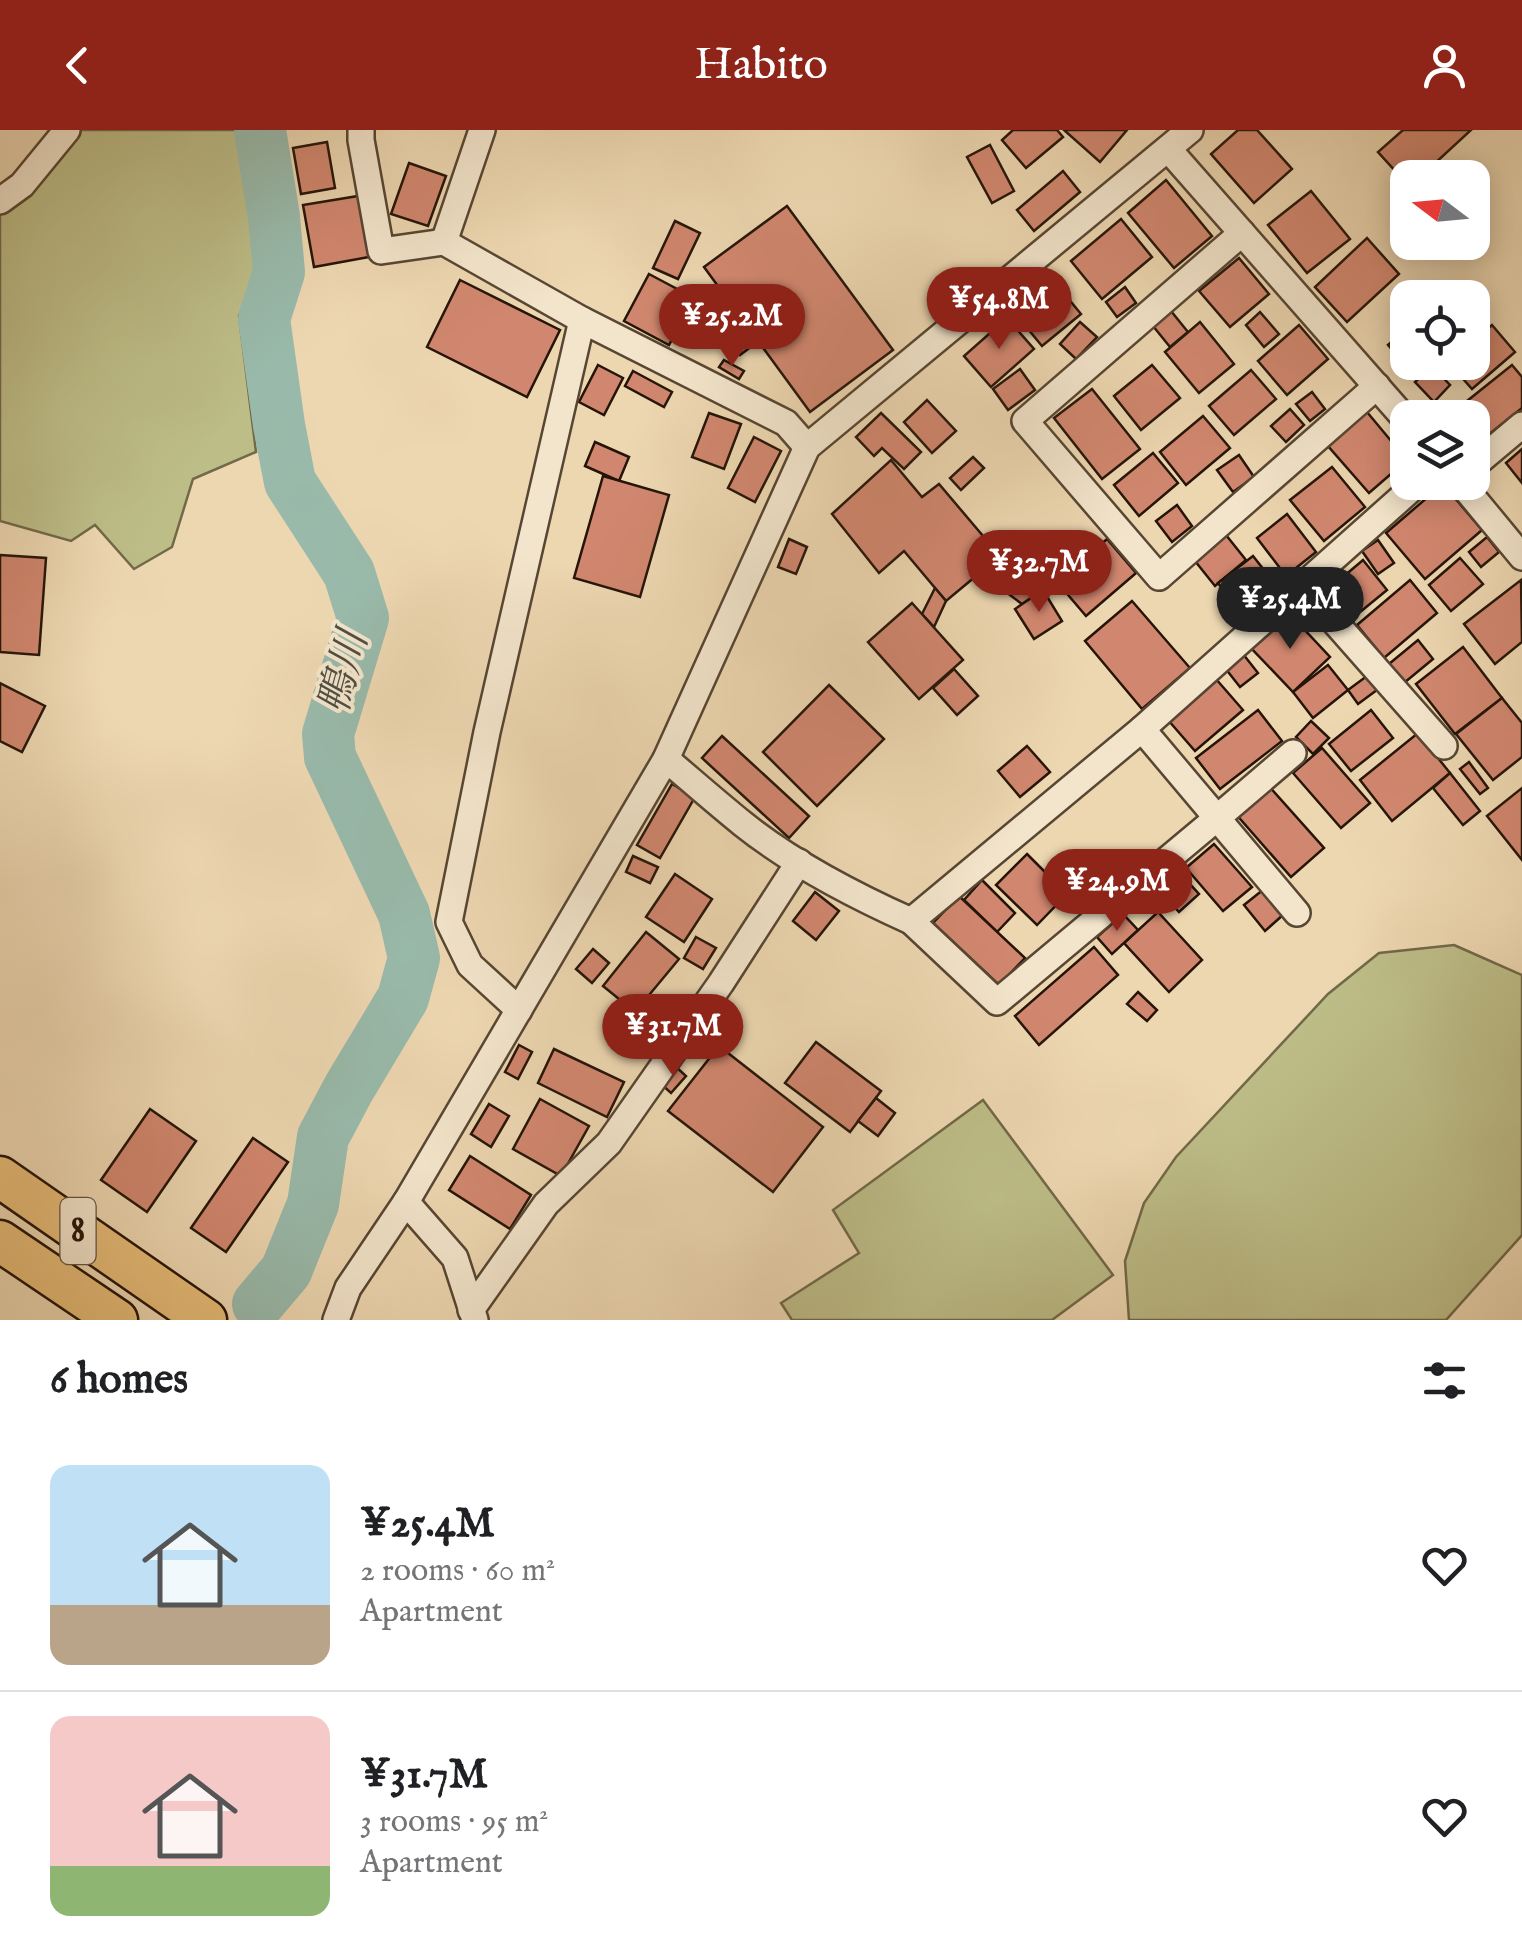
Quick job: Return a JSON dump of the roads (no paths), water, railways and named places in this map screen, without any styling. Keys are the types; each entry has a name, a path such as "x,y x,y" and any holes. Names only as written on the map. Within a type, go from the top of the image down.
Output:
{"highway":[{"name":"8","path":"0,1177 206,1320"},
{"name":"8","path":"0,1241 117,1320"}],"street":[{"path":"0,201 22,185 67,130"},
{"path":"361,130 381,252 444,242 582,320 786,423 807,447"},
{"path":"444,242 482,130"},
{"path":"336,1320 348,1288 406,1202 666,759 807,447 1190,130"},
{"path":"1169,150 1390,402"},
{"path":"1242,233 1024,421 1159,577 1376,386"},
{"path":"519,1010 470,965 449,922 487,732 582,320"},
{"path":"1490,452 1522,425"},
{"path":"911,920 1142,729 1400,500"},
{"path":"1475,500 1522,557"},
{"path":"1303,586 1444,746"},
{"path":"1142,729 1296,913"},
{"path":"666,759 746,826 799,862 873,904 911,920 998,1002 1292,753"},
{"path":"473,1315 546,1204 609,1142 721,983 799,862"},
{"path":"406,1202 455,1258 473,1315"}],"waterway":[{"name":"鴨川","path":"258,1304 286,1271 313,1204 323,1137 403,998 414,958 404,914 330,757 328,734 363,618 349,573 290,482 264,319 279,272 260,130"}]}
